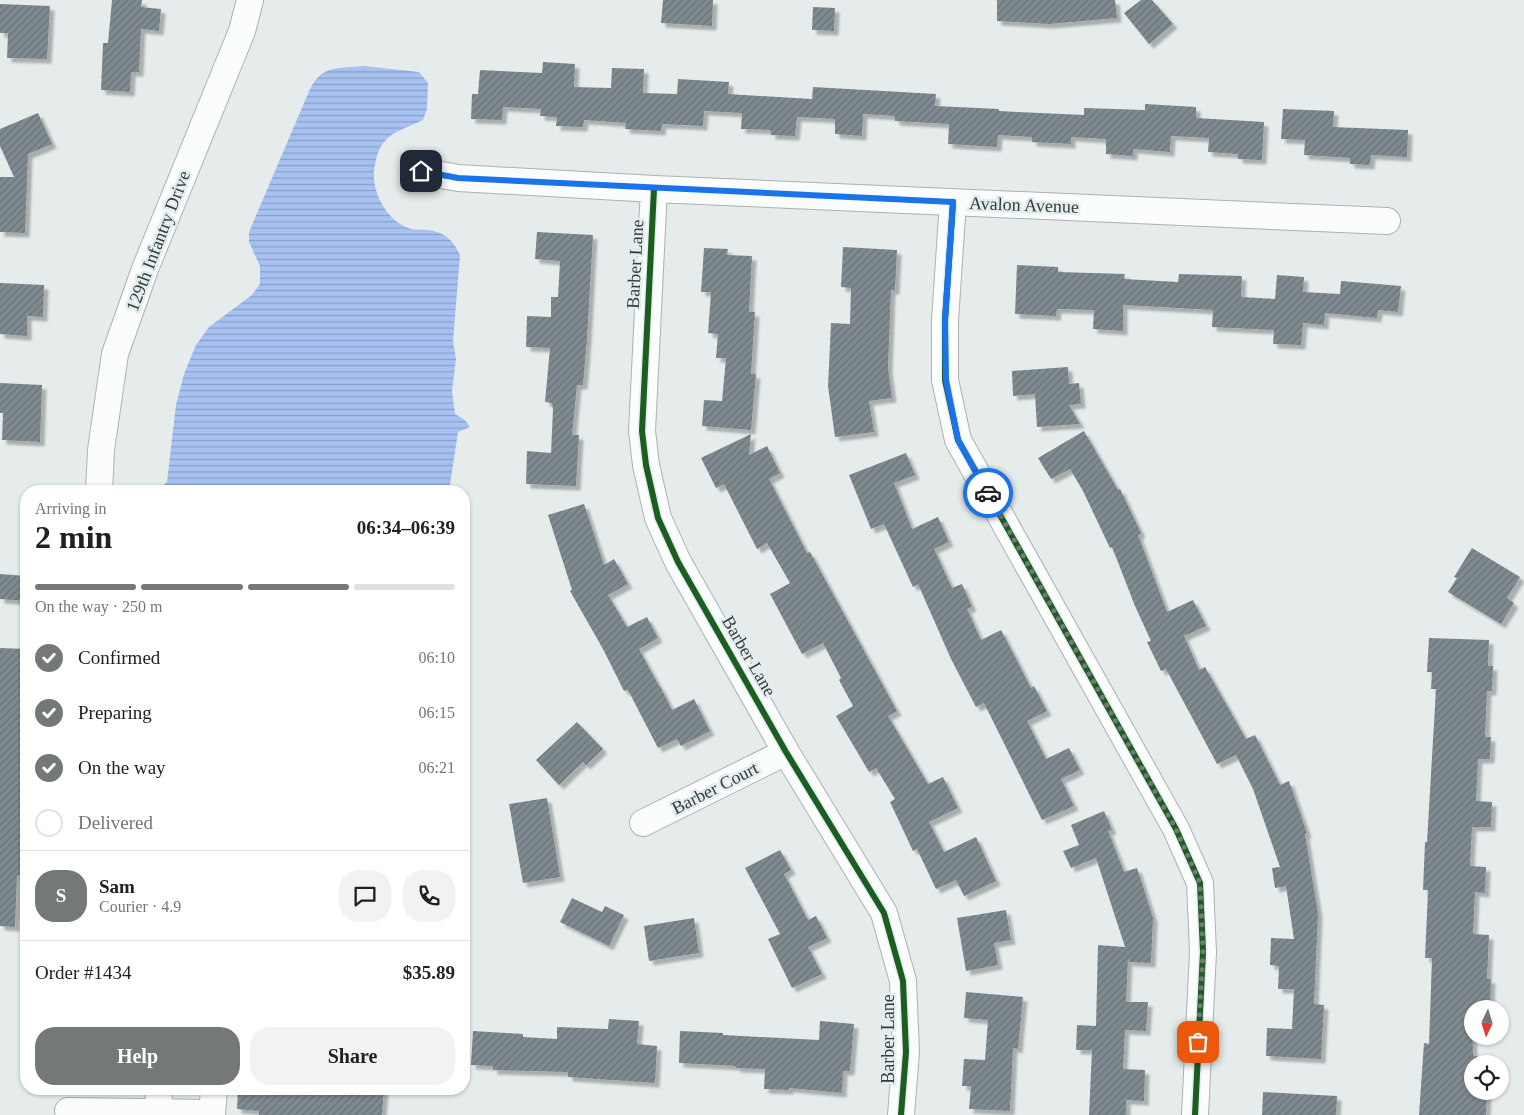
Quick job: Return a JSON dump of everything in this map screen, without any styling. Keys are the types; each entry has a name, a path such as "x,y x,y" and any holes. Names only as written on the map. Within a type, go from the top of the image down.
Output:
{"street":[{"name":"129th Infantry Drive","path":"99,485 101,450 115,354 145,269 242,31 250,0"},
{"name":"Avalon Avenue","path":"421,171 458,178 654,189 1387,221"},
{"name":"Barber Lane","path":"654,189 642,431 646,465 658,518 678,562 786,752 884,913 903,980 906,1052 901,1115"},
{"path":"953,202 945,320 946,380 958,440 1176,829 1200,883 1203,952 1195,1115"},
{"name":"Barber Court","path":"644,823 786,752"},
{"path":"68,1105 213,1106"}],"water":[{"path":"363,66 419,72 428,83 427,109 423,120 396,133 384,142 376,159 374,180 383,206 395,220 411,229 443,234 451,241 460,255 453,341 456,359 452,391 455,414 465,420 470,427 458,432 450,485 164,485 167,482 176,405 184,374 196,345 209,327 252,295 260,284 260,266 249,242 249,232 310,89 320,75 339,68"}],"building":[{"path":"112,0 142,0 141,7 161,9 159,31 141,29 139,72 131,72 130,92 101,90 103,43 108,43"},
{"path":"663,0 713,0 712,26 661,23"},
{"path":"997,0 1115,0 1117,18 1049,24 997,21"},
{"path":"1141,0 1152,0 1173,24 1149,44 1124,13"},
{"path":"0,4 50,6 47,59 7,58 8,33 0,33"},
{"path":"813,7 835,8 834,31 812,30"},
{"path":"543,62 575,64 574,87 611,88 612,68 644,69 643,93 677,94 678,79 729,82 728,94 812,99 813,87 936,94 935,106 999,109 999,111 1084,115 1084,108 1145,110 1145,104 1196,107 1196,118 1264,122 1262,160 1238,159 1238,154 1208,152 1209,138 1171,136 1170,152 1133,149 1133,156 1106,154 1106,139 1071,137 1071,144 1032,142 1032,137 998,135 997,147 948,144 949,124 895,121 895,116 863,114 862,136 835,134 835,119 797,117 795,136 771,135 771,130 741,129 742,113 704,111 703,126 662,124 661,131 625,129 626,123 584,120 583,127 556,126 557,117 540,116 541,109 503,107 502,120 471,119 472,94 478,94 480,70 542,73"},
{"path":"1283,109 1334,111 1333,127 1408,130 1407,157 1371,155 1370,165 1350,164 1350,158 1304,155 1305,140 1281,139"},
{"path":"38,113 52,144 28,154 25,233 0,232 0,177 14,177 0,146 0,129"},
{"path":"537,232 593,235 583,385 577,385 572,435 579,435 576,486 526,484 527,451 551,453 553,409 552,403 545,402 550,348 526,347 527,316 551,317 551,297 558,297 560,261 535,259"},
{"path":"843,247 897,250 895,290 891,290 888,368 892,398 869,401 874,432 835,437 828,386 831,323 850,324 851,288 841,287"},
{"path":"704,248 728,249 727,255 752,256 749,312 755,312 751,374 756,374 751,430 702,426 704,400 722,401 726,358 716,358 718,334 708,333 711,292 701,292"},
{"path":"1017,265 1058,267 1058,272 1125,274 1124,279 1178,282 1179,274 1242,276 1241,297 1275,299 1277,275 1304,277 1303,292 1340,294 1341,281 1401,286 1398,312 1378,310 1377,318 1325,313 1324,325 1303,323 1301,345 1273,344 1274,330 1212,327 1213,310 1123,305 1123,331 1093,329 1094,310 1057,309 1056,316 1015,314"},
{"path":"0,283 44,285 43,317 27,316 27,336 0,334"},
{"path":"1068,367 1069,384 1079,383 1081,404 1069,405 1080,424 1037,427 1035,394 1013,396 1012,371"},
{"path":"0,383 42,385 40,442 2,440 3,413 0,413"},
{"path":"1084,431 1118,490 1120,489 1141,533 1138,535 1167,612 1193,600 1206,626 1184,636 1199,670 1205,667 1246,739 1255,735 1280,785 1289,781 1307,833 1305,834 1318,914 1314,1004 1324,1005 1321,1059 1266,1056 1267,1028 1292,1029 1294,989 1278,989 1279,966 1270,965 1271,938 1294,939 1286,886 1275,888 1272,868 1280,867 1253,789 1236,755 1217,764 1166,669 1161,671 1147,642 1151,641 1112,547 1110,548 1083,491 1070,469 1051,479 1038,458"},
{"path":"751,434 749,455 767,446 780,473 769,479 807,553 810,552 897,711 888,716 928,784 943,777 958,808 929,822 944,852 976,837 996,881 964,896 956,880 936,889 917,849 913,851 890,802 895,799 876,768 869,772 836,716 853,706 823,643 802,654 770,594 790,583 767,543 757,549 724,484 716,488 701,458"},
{"path":"906,453 915,475 894,483 912,529 938,517 949,542 934,549 952,588 962,584 972,607 967,609 981,640 1001,630 1031,688 1034,686 1047,711 1027,721 1046,759 1069,748 1080,770 1061,779 1074,806 1042,820 984,703 976,707 951,659 918,584 913,587 884,524 871,529 849,475"},
{"path":"584,504 604,565 614,559 628,584 608,595 627,627 647,617 658,638 639,649 672,710 694,699 710,731 681,746 677,739 658,748 628,690 624,691 570,591 572,590 548,515"},
{"path":"1472,548 1520,577 1507,598 1514,603 1501,624 1448,592 1457,578 1454,577"},
{"path":"0,574 20,576 20,601 0,599"},
{"path":"1429,638 1489,640 1488,666 1493,666 1492,691 1487,691 1485,737 1491,737 1490,759 1478,759 1476,801 1492,802 1491,827 1472,827 1470,866 1486,867 1485,893 1475,892 1473,934 1489,935 1487,979 1491,979 1490,1000 1464,1000 1464,1045 1473,1045 1473,1055 1464,1055 1464,1100 1487,1100 1486,1115 1419,1115 1424,1043 1429,1044 1432,958 1425,958 1428,890 1423,890 1436,689 1431,689 1432,672 1427,672"},
{"path":"0,648 20,649 20,875 17,875 15,927 0,926"},
{"path":"577,722 603,749 586,765 583,762 559,785 536,760"},
{"path":"547,798 560,877 523,883 509,804"},
{"path":"1104,811 1112,830 1108,831 1124,872 1137,868 1153,918 1151,963 1129,962 1128,958 1126,1002 1148,1002 1146,1031 1125,1030 1123,1069 1145,1070 1144,1101 1126,1100 1126,1115 1089,1115 1092,1050 1076,1050 1077,1025 1096,1026 1098,945 1125,947 1096,858 1071,868 1063,851 1079,845 1071,825"},
{"path":"780,850 791,870 784,874 808,920 816,916 827,938 808,947 822,974 792,988 768,939 780,934 745,868"},
{"path":"572,898 602,912 605,906 624,915 609,946 560,922"},
{"path":"1006,910 1011,940 994,943 998,965 966,971 957,918"},
{"path":"694,918 699,953 649,961 644,926"},
{"path":"966,992 1023,997 1018,1049 1013,1048 1010,1111 969,1109 971,1086 962,1086 964,1059 985,1060 988,1020 964,1018"},
{"path":"609,1019 639,1021 637,1044 657,1046 655,1083 568,1077 568,1072 493,1070 493,1066 471,1065 473,1031 523,1034 523,1037 557,1039 557,1027 608,1029"},
{"path":"820,1021 854,1024 850,1071 843,1071 842,1093 789,1088 789,1090 764,1089 765,1069 679,1063 680,1031 819,1040"},
{"path":"1263,1092 1337,1096 1336,1115 1262,1115"},
{"path":"238,1095 384,1095 382,1115 259,1115 259,1111 237,1109"}],"cycle path":[{"path":"654,189 642,431 646,465 658,518 678,562 786,752 884,913 903,981 906,1052 901,1115"},
{"path":"953,202 945,320 945,380 958,440 1176,829 1200,883 1203,952 1195,1115"}],"way so far":[{"path":"988,493 1176,829 1200,883 1203,952 1198,1042"}],"route":[{"path":"421,171 458,178 674,190 953,202 945,320 946,380 958,440 988,493"}]}
